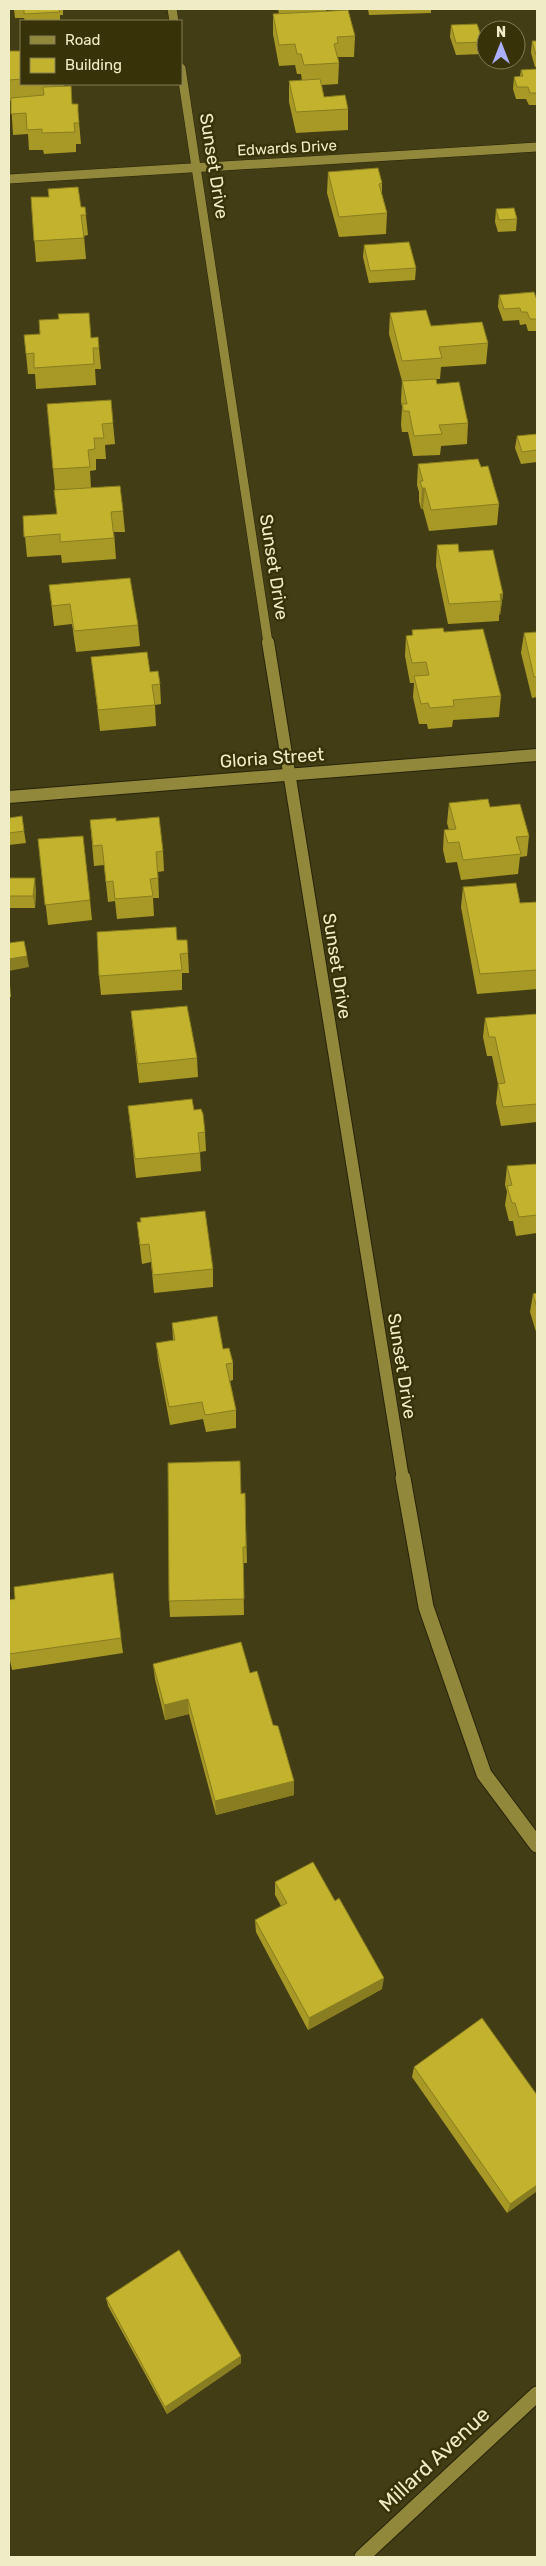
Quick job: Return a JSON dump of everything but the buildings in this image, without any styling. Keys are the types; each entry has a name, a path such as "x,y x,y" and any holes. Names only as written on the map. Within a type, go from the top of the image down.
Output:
{"street":[{"name":"Sunset Drive","path":"182,75 288,774 391,1408 426,1607 484,1774 537,1845"},
{"name":"Edwards Drive","path":"9,179 537,147"},
{"name":"Gloria Street","path":"9,797 537,755"},
{"name":"Millard Avenue","path":"362,2557 537,2394"}]}
